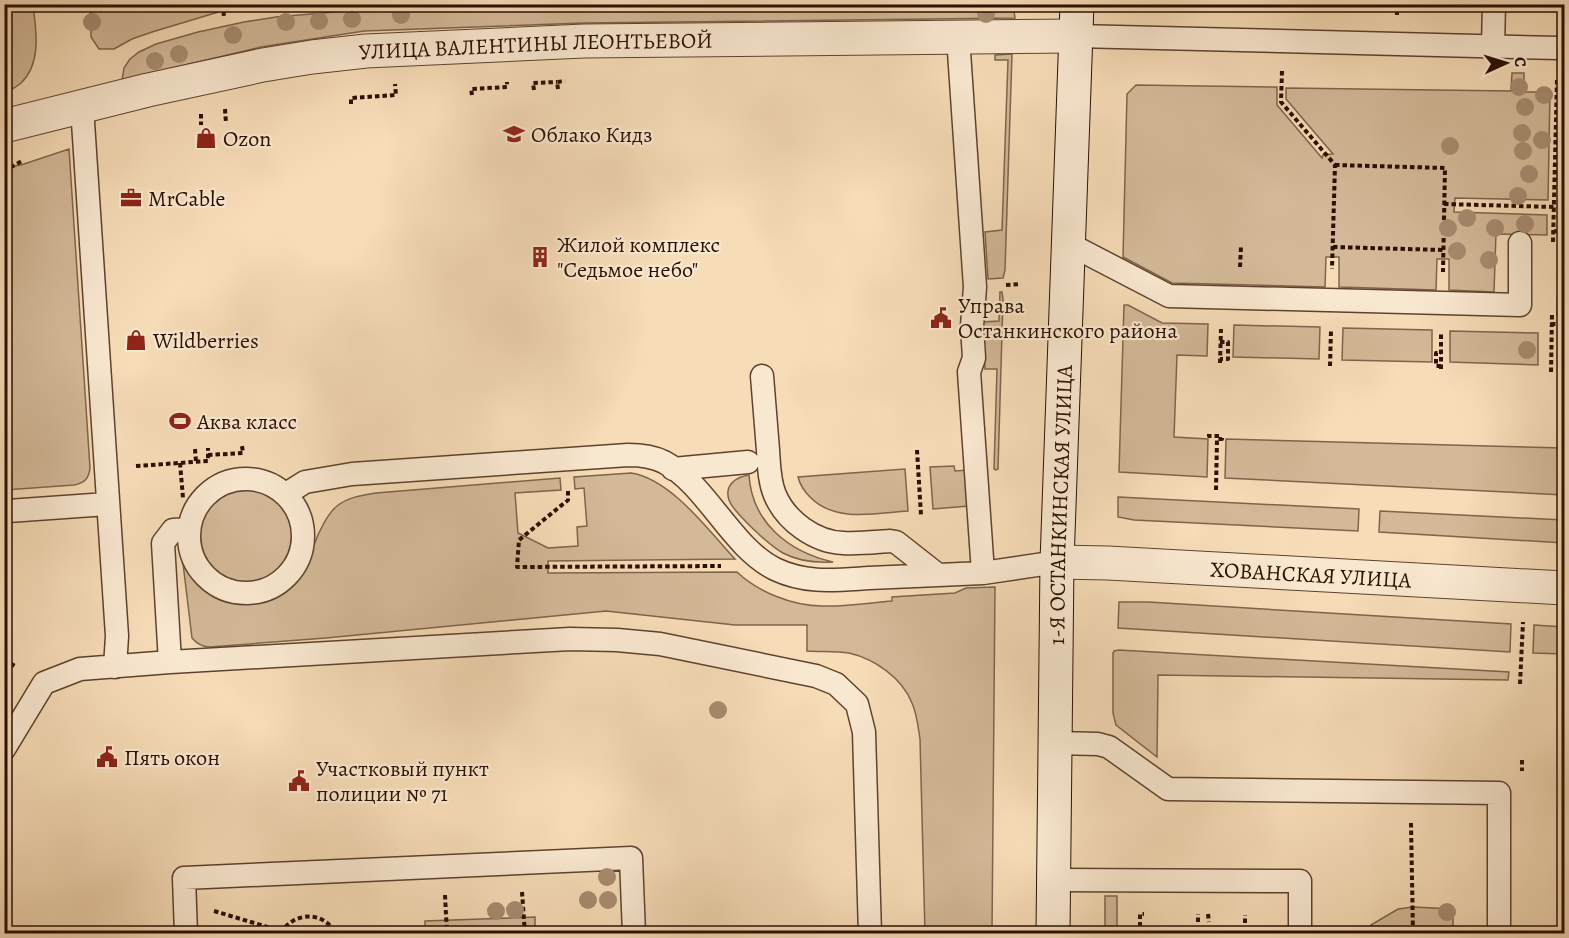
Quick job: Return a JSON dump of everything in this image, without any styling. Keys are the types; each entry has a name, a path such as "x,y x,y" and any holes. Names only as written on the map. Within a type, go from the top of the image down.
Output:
{"street":[{"name":"УЛИЦА ВАЛЕНТИНЫ ЛЕОНТЬЕВОЙ","path":"4,126 148,90 263,65 366,51 584,40 958,37 1077,20"},
{"name":"1-Я ОСТАНКИНСКАЯ УЛИЦА","path":"1053,933 1057,562 1077,20"},
{"name":"ХОВАНСКАЯ УЛИЦА","path":"1057,562 1132,564 1564,588"}],"lane":[{"path":"1493,46 1494,4"},
{"path":"1077,20 1282,41 1559,48"},
{"path":"958,37 975,287 972,326 974,358 969,372 983,573"},
{"path":"82,107 117,636 115,666"},
{"path":"1069,244 1169,296 1520,305 1520,243"},
{"path":"762,376 770,476 774,494 784,512 796,524 825,539 842,543 896,542 938,575"},
{"path":"286,494 305,482 352,474 628,455 645,456 663,461 692,485 752,552 767,564 801,578 822,581 983,573 1057,562"},
{"path":"673,469 748,462"},
{"path":"235,479 254,479 271,484 286,494 297,508 303,525 304,543 298,561 289,576 274,587 257,593 239,594 222,589 207,578 195,564 190,547 189,529 194,512 204,497 218,485 235,479"},
{"path":"8,511 107,504"},
{"path":"170,662 163,543 173,530 189,529"},
{"path":"4,749 44,682 80,669 570,639 660,644 816,676 836,684 857,704 864,732 870,933"},
{"path":"1055,743 1098,744 1109,747 1168,789 1499,793 1499,933"},
{"path":"186,933 184,878 631,858 634,933"},
{"path":"1054,880 1300,881 1300,933"}],"path":[{"path":"223,4 224,18"},
{"path":"1282,41 1281,102 1335,165 1333,247 1443,250 1445,168 1335,165"},
{"path":"1553,243 1559,48"},
{"path":"471,95 471,89 507,87 506,73"},
{"path":"351,104 351,98 396,95 395,81"},
{"path":"534,90 533,83 567,81"},
{"path":"558,82 558,89"},
{"path":"226,118 233,118"},
{"path":"4,171 25,159"},
{"path":"1556,165 1564,165"},
{"path":"1444,204 1555,207"},
{"path":"1554,231 1564,232"},
{"path":"1551,372 1552,312"},
{"path":"1551,324 1564,324"},
{"path":"1220,342 1228,342 1228,359 1220,361 1220,342 1221,325"},
{"path":"1441,353 1436,353 1436,366 1441,368 1441,361"},
{"path":"1209,434 1209,436 1222,436 1222,439 1217,439 1216,490"},
{"path":"208,455 243,453 242,446"},
{"path":"143,466 208,461 208,448"},
{"path":"195,449 196,462"},
{"path":"917,450 921,515"},
{"path":"566,460 568,500 519,540 517,567 725,566"},
{"path":"1520,663 1520,684"},
{"path":"1410,792 1413,933"},
{"path":"521,863 525,933"},
{"path":"185,902 281,932 295,919 305,916 316,917 326,922 336,933"},
{"path":"1140,914 1140,933"},
{"path":"1198,914 1198,922"},
{"path":"1208,914 1209,922"},
{"path":"1245,915 1245,923"}],"shaded area":[{"path":"90,4 256,5 235,7 152,32 114,49 99,49 91,37"},
{"path":"1008,4 1014,11 1015,18 584,23 364,31 261,47 122,80 124,68 130,59 156,44 198,32 276,17 416,5"},
{"path":"4,5 33,5 36,35 35,56 28,75 5,93"},
{"path":"1012,54 1005,270 1003,278 988,279 985,232 1002,230 1008,60 995,60 995,55"},
{"path":"1512,73 1524,73 1524,92 1550,92 1548,200 1455,198 1454,212 1547,215 1547,235 1496,234 1494,292 1449,290 1449,259 1437,259 1436,290 1339,287 1339,257 1326,257 1325,287 1172,283 1123,257 1127,94 1136,85 1277,87 1277,105 1322,158 1323,155 1333,154 1286,99 1286,88 1511,91"},
{"path":"69,149 90,468 84,481 74,485 5,490 5,167 21,165"},
{"path":"1559,241 1564,241 1564,315 1557,315"},
{"path":"1000,292 1002,292 1003,299 998,469 996,470 994,469 997,369 985,369 982,322 999,321"},
{"path":"1124,305 1162,323 1208,324 1207,356 1177,355 1174,437 1208,439 1207,477 1119,472"},
{"path":"1234,325 1320,327 1319,359 1233,357"},
{"path":"1343,328 1432,330 1432,362 1342,360"},
{"path":"1450,331 1538,333 1538,365 1450,362"},
{"path":"1226,439 1564,448 1564,495 1225,478"},
{"path":"954,466 955,471 968,470 969,506 933,509 930,467"},
{"path":"905,469 908,511 870,514 844,513 820,505 806,492 798,477"},
{"path":"631,473 646,477 674,495 688,507 735,559 548,561 548,573 737,572 765,592 799,604 822,606 892,601 892,597 955,593 966,588 995,587 992,933 925,933 920,739 914,707 902,685 878,665 849,653 807,651 807,625 735,625 606,611 210,647 200,645 192,638 181,547 190,574 208,592 219,598 238,603 261,602 283,594 300,578 307,567 316,540 327,518 337,506 351,498 376,493 560,478 561,490 515,493 518,533 548,548 578,546 577,527 587,526 584,488 575,489 574,477"},
{"path":"749,475 757,507 765,521 776,533 802,551 833,562 807,561 789,556 770,544 753,529 732,505 728,495 732,483"},
{"path":"246,489 264,493 279,503 289,518 293,536 289,554 279,569 264,579 246,583 228,579 213,569 203,554 199,536 203,518 213,503 228,493"},
{"path":"1118,497 1359,509 1358,531 1134,520 1118,517"},
{"path":"1380,511 1564,520 1564,543 1379,532"},
{"path":"1119,602 1511,624 1510,652 1118,628"},
{"path":"1534,625 1564,627 1564,654 1533,653"},
{"path":"1119,650 1509,672 1508,680 1158,675 1157,757 1116,725 1113,713 1113,653"},
{"path":"1105,896 1117,896 1117,933 1105,933"},
{"path":"1413,907 1453,909 1453,933 1370,933 1371,925 1398,909"},
{"path":"535,917 535,933 425,933 425,921"}],"place":[{"name":"Облако Кидз","path":"514,134"},
{"name":"Ozon","path":"206,138"},
{"name":"MrCable","path":"131,198"},
{"name":"Жилой комплекс \"Седьмое небо\"","path":"540,257"},
{"name":"Управа Останкинского района","path":"941,318"},
{"name":"Wildberries","path":"136,340"},
{"name":"Аква класс","path":"180,421"},
{"name":"Пять окон","path":"107,757"},
{"name":"Участковый пункт полиции № 71","path":"299,781"}]}
